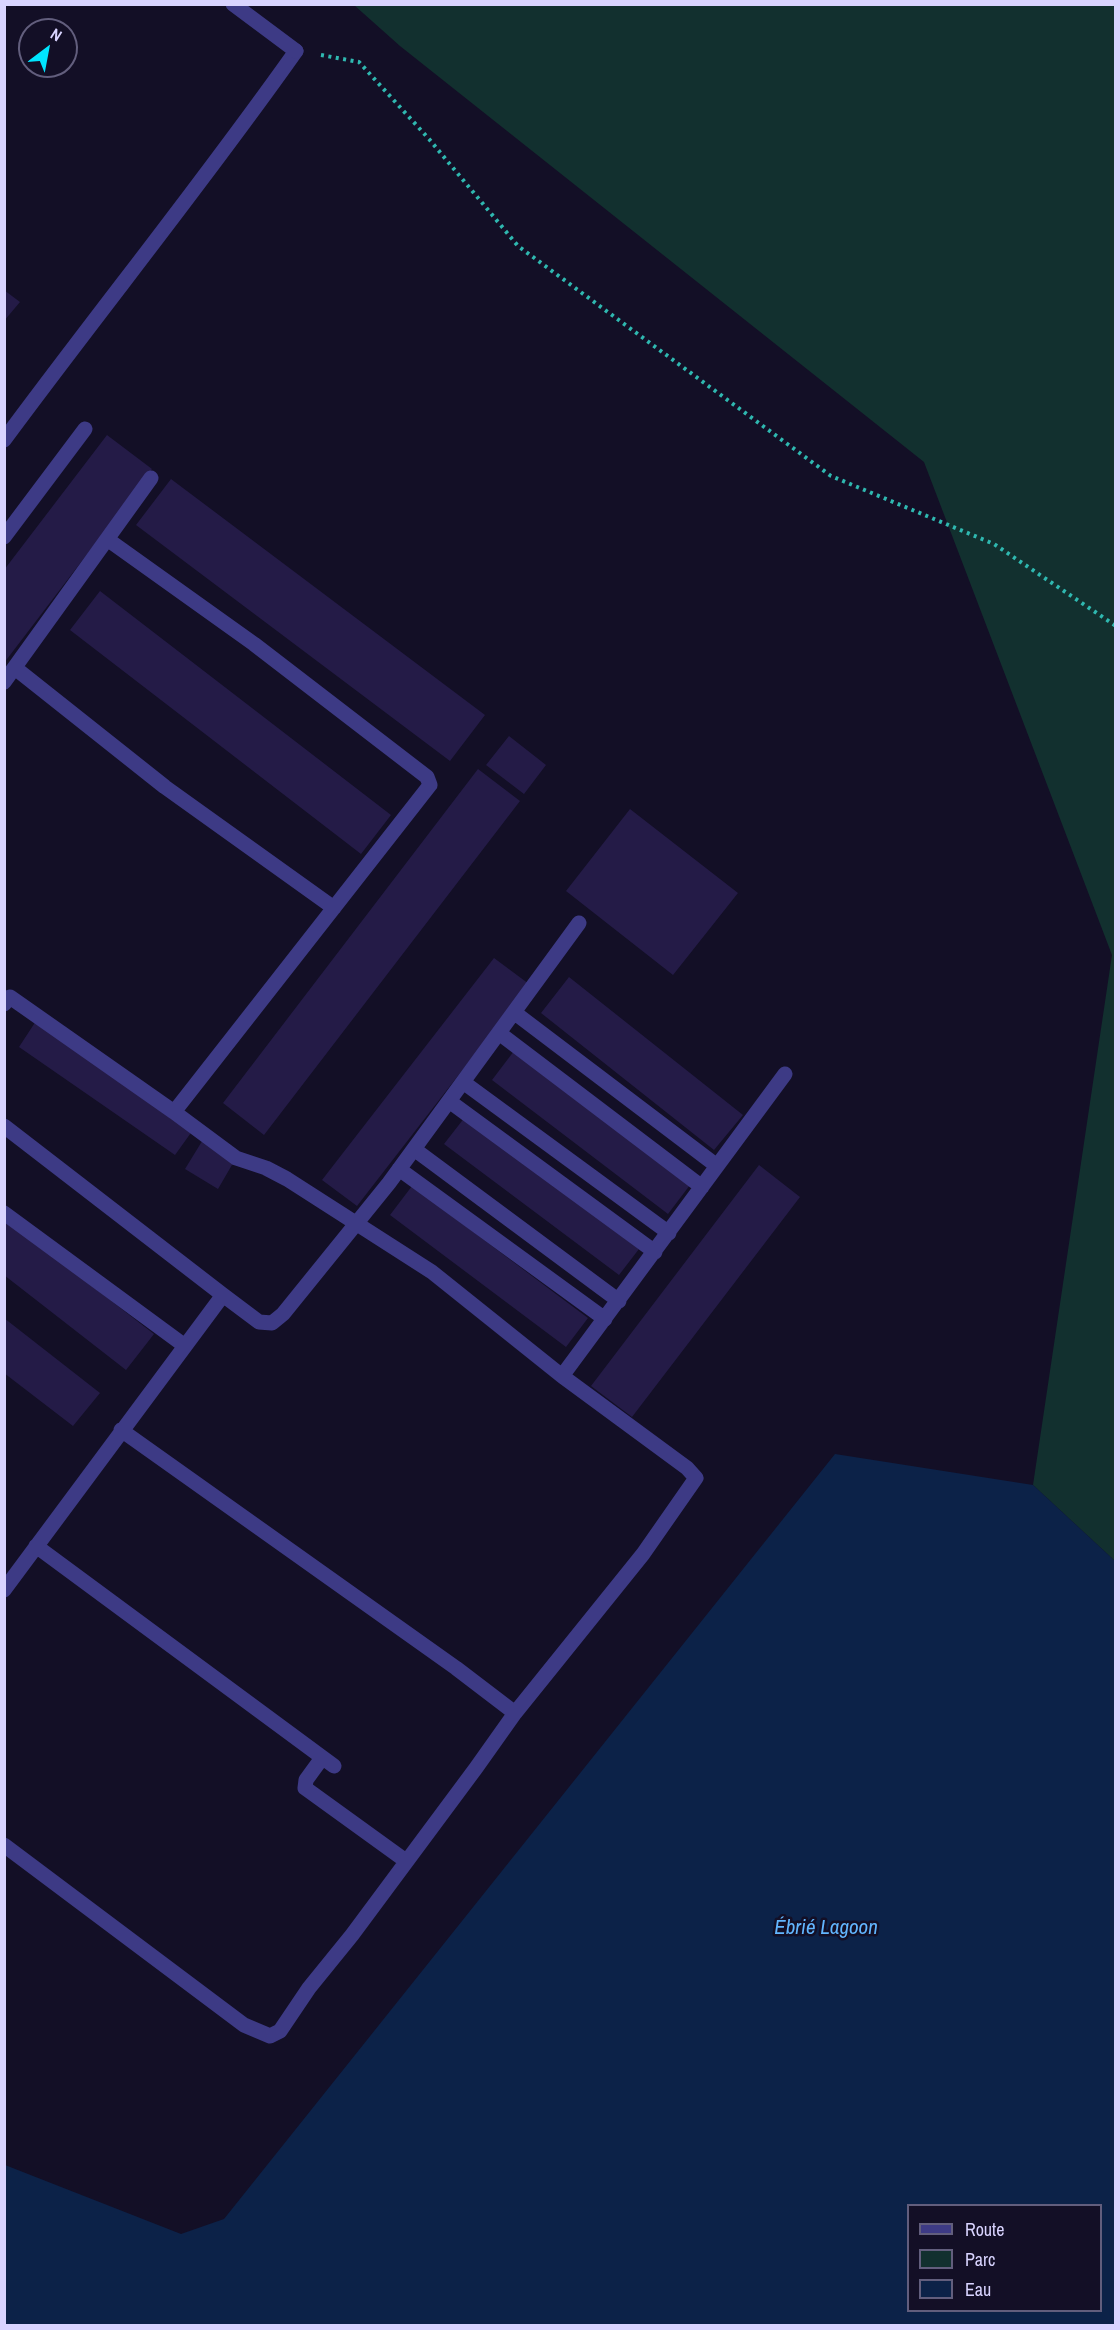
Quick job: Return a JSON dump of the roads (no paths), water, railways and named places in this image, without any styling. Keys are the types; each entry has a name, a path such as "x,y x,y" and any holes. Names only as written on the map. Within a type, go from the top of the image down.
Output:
{"street":[{"path":"4,440 256,108 296,51 233,4"},
{"path":"4,537 85,429"},
{"path":"4,682 151,478"},
{"path":"107,539 254,644 427,777 430,785 174,1112"},
{"path":"15,668 165,787 334,908"},
{"path":"4,1126 223,1295 260,1322 272,1323 283,1314 399,1169 579,923"},
{"path":"4,1845 244,2025 270,2036 279,2031 515,1713 636,1562 696,1478 687,1468 562,1376 432,1272 287,1179 266,1168 236,1158 174,1112 6,998"},
{"path":"515,1013 717,1166"},
{"path":"499,1033 702,1187"},
{"path":"562,1376 785,1074"},
{"path":"463,1082 669,1233"},
{"path":"449,1101 655,1252"},
{"path":"414,1149 619,1301"},
{"path":"399,1169 605,1319"},
{"path":"4,1214 185,1346"},
{"path":"4,1590 223,1295"},
{"path":"121,1430 515,1713"},
{"path":"36,1546 328,1762 306,1780 305,1788 405,1862"}],"water":[{"name":"Ébrié Lagoon","path":"835,1454 1033,1485 1115,1561 1115,2325 5,2325 5,2165 181,2234 224,2219"}]}
